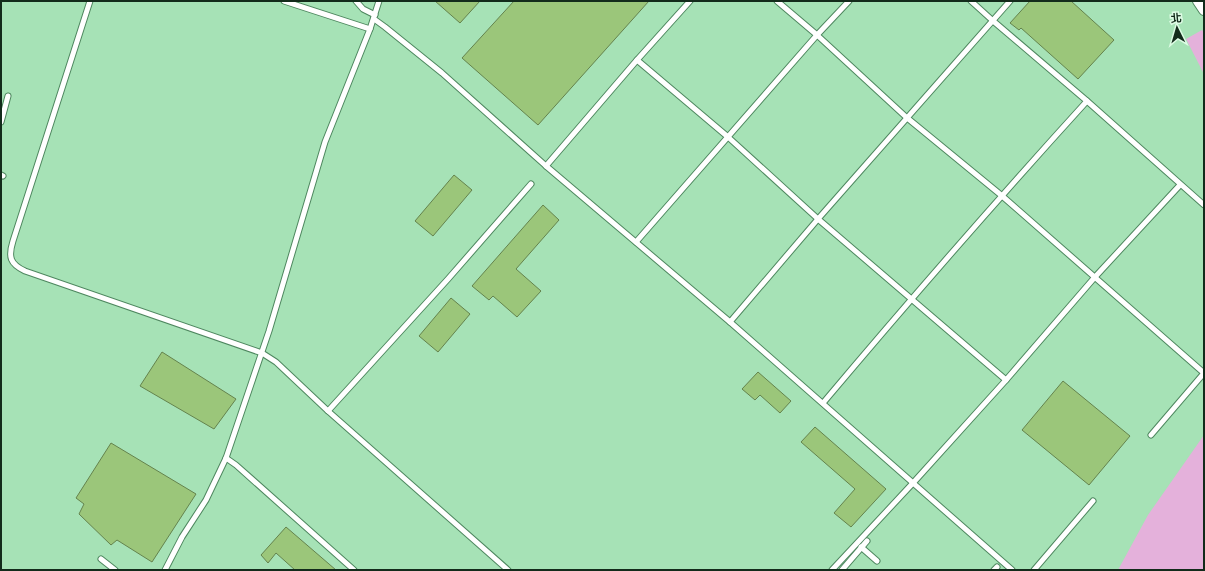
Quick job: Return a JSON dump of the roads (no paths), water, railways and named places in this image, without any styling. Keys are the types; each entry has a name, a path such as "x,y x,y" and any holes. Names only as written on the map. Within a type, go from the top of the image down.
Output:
{"street":[{"path":"1198,1 1204,10"}],"lane":[{"path":"90,1 13,241 10,252 12,261 16,268 262,353 276,362 328,411 508,570"},
{"path":"284,1 370,29"},
{"path":"356,1 363,9 442,73 546,166 730,322 1012,570"},
{"path":"165,570 182,536 206,500 226,458 262,353 325,142 370,29 379,1"},
{"path":"546,166 690,1"},
{"path":"777,1 817,35 906,117 1001,195 1204,373 1151,434"},
{"path":"636,242 817,35 849,1"},
{"path":"971,1 1204,205"},
{"path":"730,322 906,117 1010,1"},
{"path":"637,60 728,137 818,218 1006,380"},
{"path":"1,122 8,96"},
{"path":"823,403 911,298 1001,195 1087,101"},
{"path":"328,411 448,279 531,184"},
{"path":"832,570 1006,380 1095,276 1180,185"},
{"path":"226,458 236,465 354,570"},
{"path":"1034,570 1093,501"},
{"path":"842,570 867,541"},
{"path":"862,547 877,561"},
{"path":"101,559 115,570"}]}
